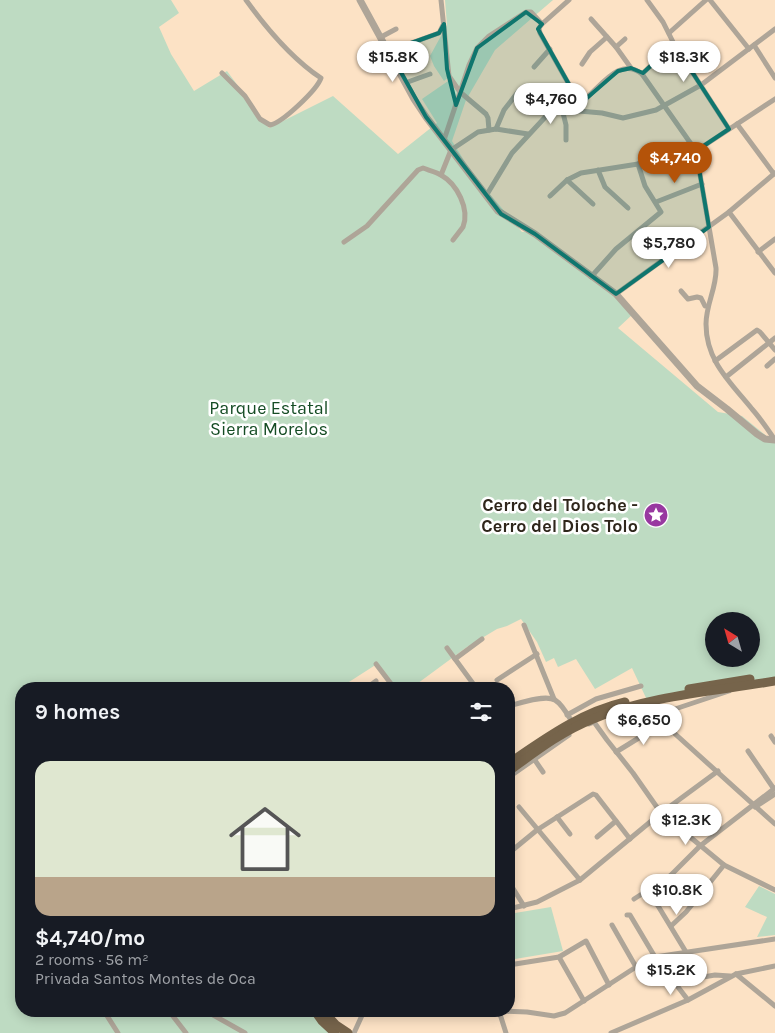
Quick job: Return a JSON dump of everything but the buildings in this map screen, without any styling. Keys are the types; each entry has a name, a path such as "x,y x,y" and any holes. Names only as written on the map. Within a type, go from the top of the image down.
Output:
{"highway":[{"path":"515,759 570,718 641,698 775,675"},
{"path":"515,768 533,757 571,729 611,712 647,702 775,681"},
{"path":"319,1017 334,1033"},
{"path":"329,1017 348,1033"}],"street":[{"path":"222,73 245,96 260,119 270,125 282,120 306,98 317,87 321,78 301,64 246,0"},
{"path":"360,0 405,83 426,117 501,214 535,234 616,294 692,382 757,434 765,439 775,440"},
{"path":"441,0 447,69 451,81 460,92 486,114 489,130"},
{"path":"569,0 542,24 539,30 578,105 577,110 580,112 602,113 623,118 664,106 701,85 775,29"},
{"path":"647,0 663,22 674,44 729,129"},
{"path":"669,33 708,0 751,47 775,78"},
{"path":"444,140 473,55 483,41 520,15 531,12 542,24"},
{"path":"591,19 631,68 642,74 696,151 716,274 707,312 706,326 709,350 726,377 753,409 775,440"},
{"path":"389,51 439,33 444,24"},
{"path":"381,37 396,29"},
{"path":"582,64 590,52 607,37"},
{"path":"616,48 625,39"},
{"path":"642,74 674,44"},
{"path":"534,67 550,49"},
{"path":"486,196 512,153 548,113 578,105 605,80 618,71 631,68"},
{"path":"405,83 430,74"},
{"path":"496,129 504,110 518,92"},
{"path":"550,196 567,180 582,173 638,164 696,151 775,99"},
{"path":"562,109 566,126 566,140"},
{"path":"616,294 729,212 774,174 737,124"},
{"path":"441,175 451,150 476,133 496,129 528,134"},
{"path":"591,277 616,249 660,214 661,211 645,186 638,164"},
{"path":"344,242 363,230 420,169 425,168 441,175 460,196 464,208 462,228 453,240"},
{"path":"598,170 605,187 628,208"},
{"path":"567,180 593,204"},
{"path":"656,202 702,184"},
{"path":"729,212 775,273"},
{"path":"758,252 775,239"},
{"path":"681,291 688,299 701,298 705,306"},
{"path":"715,361 756,330 760,332 775,350"},
{"path":"726,377 775,338"},
{"path":"767,366 775,359"},
{"path":"524,625 554,699 570,718 596,699 641,686"},
{"path":"455,659 482,639"},
{"path":"447,648 472,682"},
{"path":"497,680 537,654"},
{"path":"376,664 390,682"},
{"path":"673,731 669,718 671,712 675,709 736,688"},
{"path":"515,704 532,700 554,699"},
{"path":"611,712 640,714 663,723 775,824"},
{"path":"515,772 533,757 571,733 594,722 633,773 661,814 724,865 775,890"},
{"path":"616,752 663,723"},
{"path":"771,736 775,742"},
{"path":"748,751 775,788 755,805"},
{"path":"533,757 544,772"},
{"path":"515,908 524,906 580,880 661,814 718,771"},
{"path":"515,848 538,830 593,794 596,795 630,839"},
{"path":"634,900 670,876 714,834 755,805 775,794"},
{"path":"519,807 580,880"},
{"path":"698,811 714,834"},
{"path":"557,817 570,834"},
{"path":"597,836 616,821"},
{"path":"671,926 696,900 724,865"},
{"path":"670,876 696,900"},
{"path":"649,891 686,952"},
{"path":"515,892 524,906"},
{"path":"627,914 630,915 655,957 688,1000"},
{"path":"612,924 636,967"},
{"path":"515,1012 558,1016 655,957 775,939"},
{"path":"515,963 559,957 586,941 610,984"},
{"path":"559,957 584,1000"},
{"path":"674,982 715,975 734,975 775,966"},
{"path":"611,1033 688,1000 734,975"},
{"path":"734,975 775,1006"},
{"path":"108,1017 118,1033"},
{"path":"174,1017 186,1033"},
{"path":"217,1017 245,1033"},
{"path":"354,1033 361,1017"},
{"path":"501,1017 506,1033"}],"highlighted area":[{"path":"526,12 542,24 538,29 580,104 618,71 631,68 643,73 674,44 729,129 696,151 709,227 616,294 535,234 501,214 426,117 389,51 439,33 444,24 447,69 456,105 477,48"}],"green space":[{"name":"Parque Estatal Sierra Morelos","path":"0,0 171,0 179,13 159,27 171,54 194,91 227,71 269,128 333,96 398,154 437,123 422,99 451,79 451,75 444,81 430,56 447,25 445,0 553,0 495,50 466,100 452,141 472,173 522,232 531,231 604,287 633,314 618,328 718,412 742,416 775,443 775,679 647,700 632,668 595,689 576,659 558,667 554,658 546,662 537,642 521,619 497,629 467,647 420,682 390,682 377,664 349,682 15,682 15,1017 319,1017 334,1033 0,1033"},
{"path":"759,886 775,894 775,935 757,937 767,917 745,907"},
{"path":"551,907 563,951 515,959 515,913"}],"place":[{"name":"Cerro del Toloche - Cerro del Dios Tolo","path":"656,515"}]}
